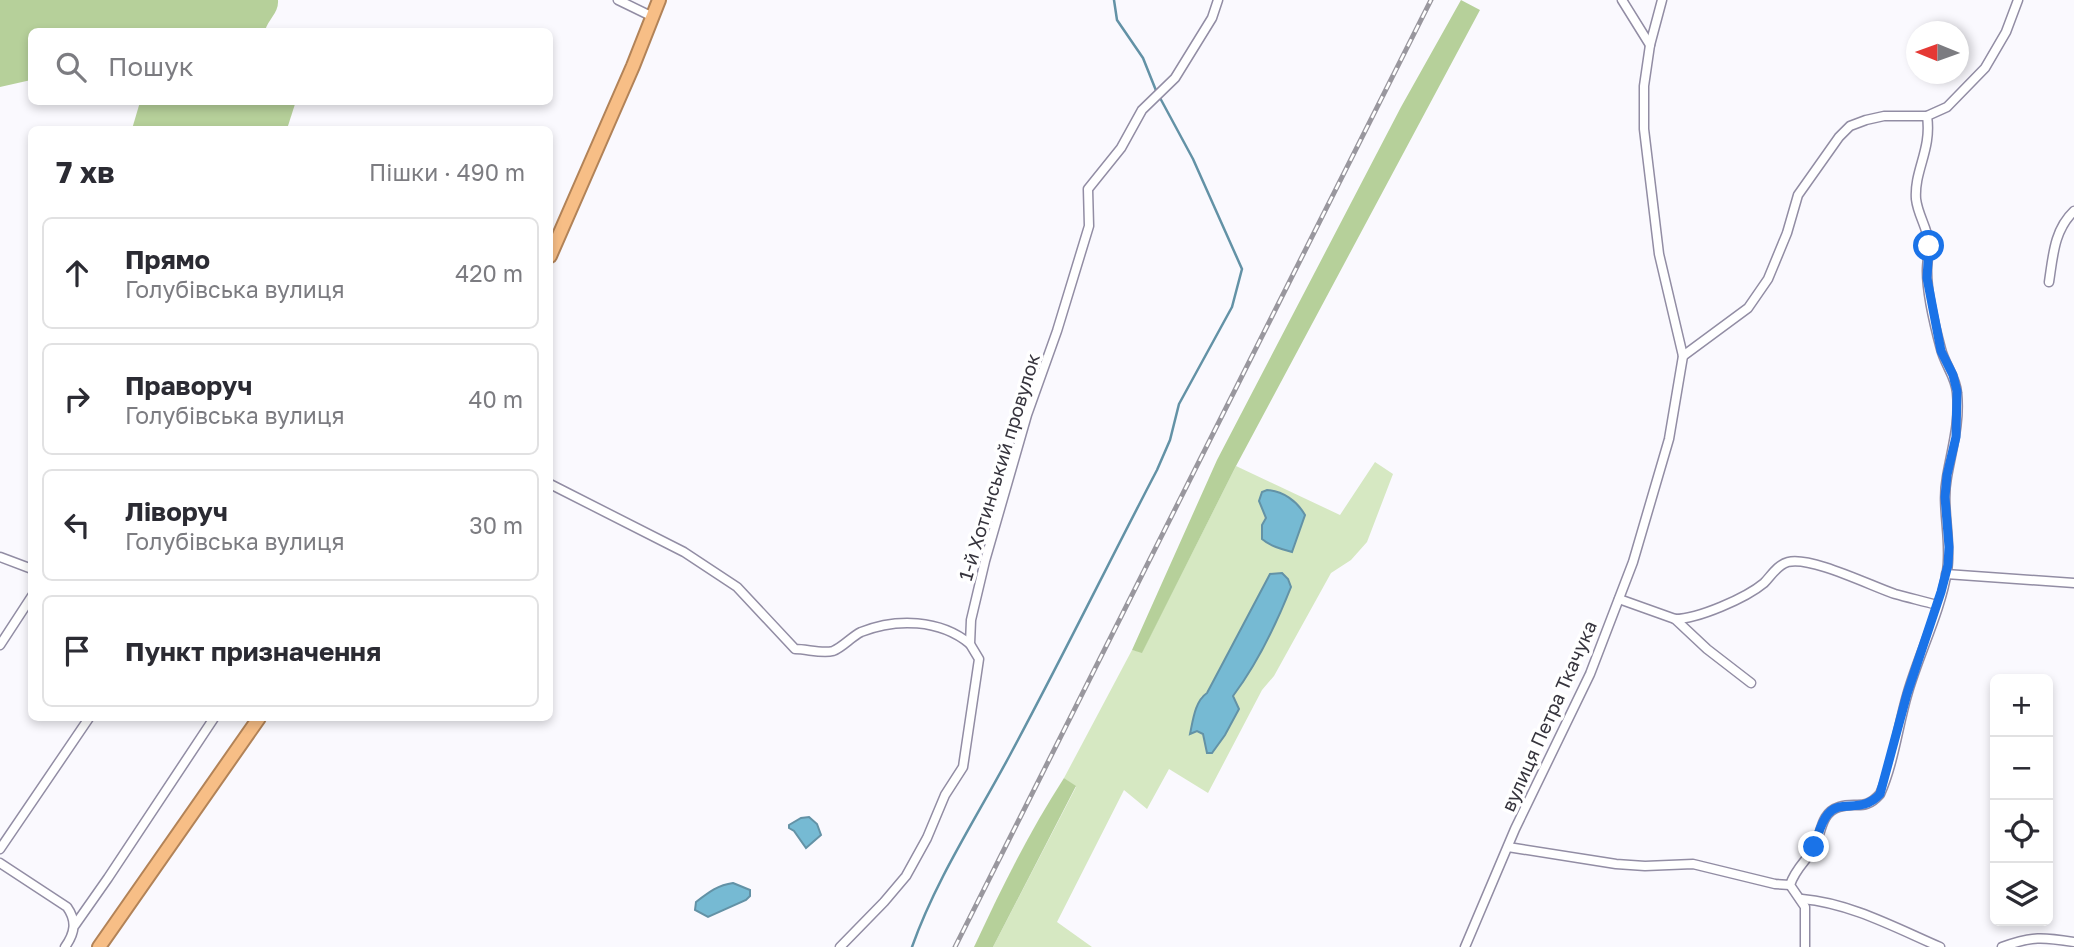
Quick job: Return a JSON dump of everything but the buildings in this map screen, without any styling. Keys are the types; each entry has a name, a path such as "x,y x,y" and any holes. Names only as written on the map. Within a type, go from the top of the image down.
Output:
{"highway":[{"path":"553,249 659,0"},
{"path":"99,947 257,721"}],"street":[{"path":"618,0 653,17"},
{"name":"1-й Хотинський провулок","path":"840,947 906,876 927,838 945,795 963,767 979,659 970,644 971,620 1027,415 1057,331 1089,226 1087,189 1121,148 1142,110 1175,78 1212,18 1218,0"},
{"path":"1622,0 1650,45"},
{"name":"вулиця Петра Ткачука","path":"1465,947 1508,847 1590,674 1633,562 1669,439 1683,356 1659,254 1646,143 1644,86 1650,45 1662,0"},
{"path":"1683,356 1748,308 1768,279 1787,233 1798,195 1839,137 1850,126 1867,120 1884,116 1927,116 1947,107 1984,68 2006,32 2018,0"},
{"path":"1805,947 1806,921 1802,900 1790,885 1794,873 1814,847 1829,812 1840,806 1868,804 1880,794 1907,694 1947,574 1949,547 1945,497 1956,437 1957,391 1953,375 1941,351 1927,278 1927,229 1919,214 1916,198 1917,181 1926,154 1929,131 1927,116"},
{"path":"2049,282 2057,234 2064,220 2074,211"},
{"path":"553,486 684,552 737,587 795,649 832,651 860,632 905,623 941,628 958,634 970,644"},
{"path":"0,557 28,568"},
{"path":"1619,599 1675,619 1685,619 1736,600 1763,584 1788,562 1816,564 1895,593 1937,605"},
{"path":"1947,574 2074,583"},
{"path":"0,645 28,602"},
{"path":"1675,619 1707,649 1751,683"},
{"path":"0,849 87,721"},
{"path":"65,947 73,936 75,925 212,721"},
{"path":"1508,847 1616,864 1693,864 1790,885"},
{"path":"0,863 67,907 75,925"},
{"path":"1802,900 1824,901 1940,947"},
{"path":"2002,947 2040,937 2074,942"}],"green space":[{"path":"0,0 278,0 277,9 266,28 28,28 28,81 0,87"},
{"path":"1461,0 1480,10 1236,466 1142,653 1132,650 1217,460 1401,107"},
{"path":"139,105 295,105 288,126 133,126"},
{"path":"1375,462 1393,474 1367,542 1351,560 1331,573 1274,676 1262,690 1208,793 1169,769 1147,809 1124,790 1057,922 1092,947 993,947 1076,787 1064,778 1132,650 1142,652 1236,466 1340,515","holes":["1270,575 1288,579 1291,588 1265,644 1233,696 1225,735 1212,753 1207,753 1203,734 1197,731 1191,734 1201,697 1207,693"]},
{"path":"1064,778 1076,786 993,947 974,947 1016,861"}],"water":[{"path":"1262,492 1279,492 1289,498 1305,515 1292,552 1262,539 1262,525 1266,518 1259,501"},
{"path":"1282,573 1291,587 1258,657 1233,696 1239,709 1212,753 1207,753 1203,734 1197,731 1190,734 1197,706 1207,693 1270,574"},
{"path":"809,817 817,824 821,835 806,848 789,825"},
{"path":"733,883 750,890 750,896 746,900 708,917 695,910 696,902 705,895 718,887"}],"waterway":[{"path":"1114,0 1117,20 1143,58 1157,93"},
{"path":"912,947 945,873 1030,718 1157,470 1170,440 1179,404 1232,307 1242,269 1193,159 1159,96"}],"railway":[{"path":"955,947 1431,0"}],"route":[{"path":"1814,847 1829,812 1840,806 1868,804 1880,794 1884,786 1907,694 1947,574 1949,547 1945,497 1956,437 1957,391 1953,375 1941,351 1927,278 1929,246"}]}
